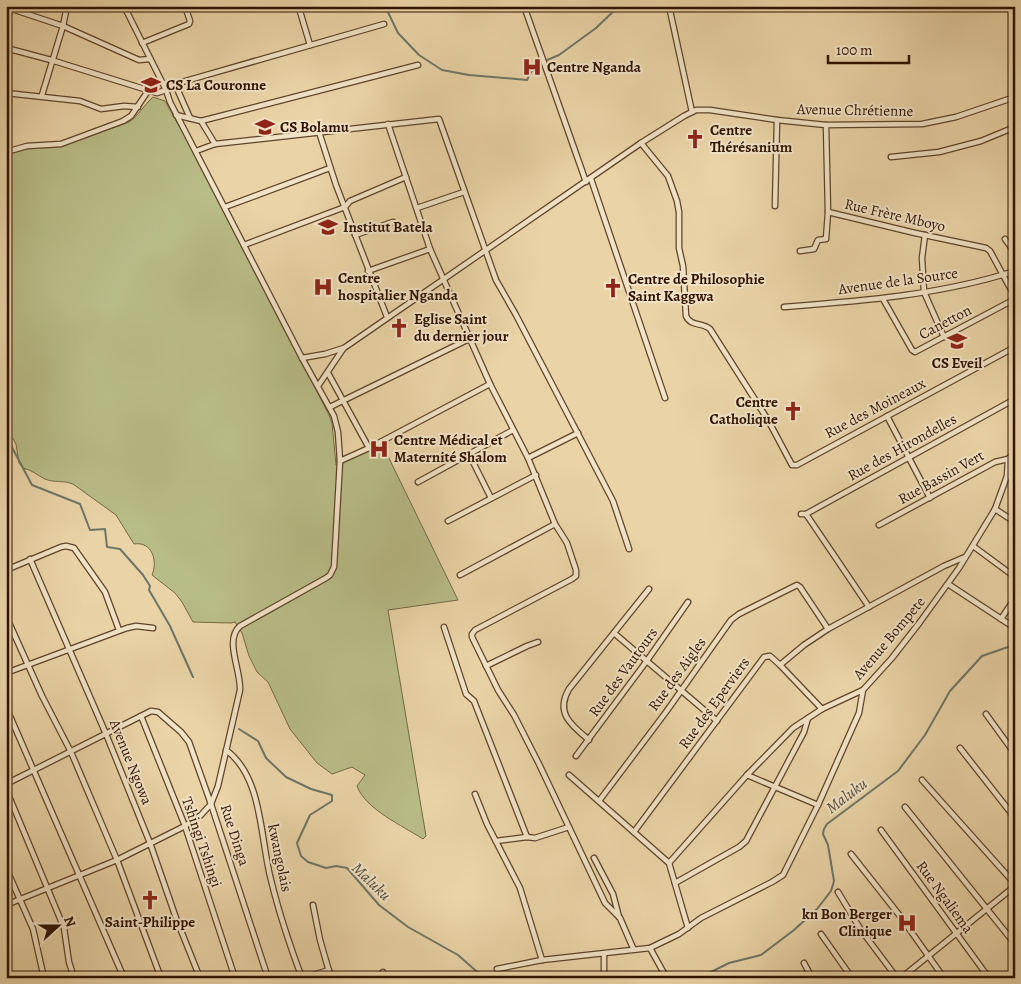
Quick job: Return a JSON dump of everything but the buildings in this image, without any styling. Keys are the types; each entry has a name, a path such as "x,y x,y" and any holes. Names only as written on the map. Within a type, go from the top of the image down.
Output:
{"street":[{"path":"42,96 67,6"},
{"path":"6,905 117,860 185,826 201,815 212,804 218,786 240,685 232,640 236,630 284,600 326,578 333,571 335,560 340,461 338,432 330,407 302,358 196,150 176,115 166,90 124,6"},
{"path":"142,43 189,24 190,21 186,9 189,6"},
{"path":"524,6 586,182"},
{"path":"302,358 344,348 386,317 591,179 641,143 692,112 670,6"},
{"path":"6,7 63,26 139,60 150,59"},
{"path":"299,8 310,45"},
{"path":"6,48 157,93 175,84 384,24"},
{"path":"176,115 201,121 418,65"},
{"path":"175,84 190,118"},
{"path":"6,152 27,146 66,142 124,121 131,116 148,91"},
{"path":"6,93 80,101 103,109 124,106 138,107"},
{"name":"Avenue Chrétienne","path":"692,112 696,110 710,110 826,125 930,123 956,117 1015,97"},
{"path":"196,150 215,144 439,119 496,280 612,501 629,549"},
{"path":"775,206 777,120"},
{"path":"201,121 215,144"},
{"path":"388,124 430,249 490,384 528,458 555,524 567,543 576,570 576,576 473,632 472,637 498,690 526,737 605,903 620,918"},
{"name":"Rue Frère Mboyo","path":"826,125 828,212 986,248 990,251 1004,275 1015,298"},
{"path":"891,157 939,152 981,140 1015,127"},
{"path":"319,132 330,168 386,317"},
{"name":"Rue des Moineaux","path":"641,143 668,176 677,200 679,248 683,266 686,316 690,323 707,326 710,329 768,420 790,462 794,466 1015,347"},
{"path":"225,207 330,168"},
{"path":"244,245 345,207 350,201 406,177"},
{"path":"591,179 665,398"},
{"path":"417,208 464,192"},
{"path":"800,251 813,250 818,240 826,239 828,212"},
{"path":"355,235 393,222"},
{"path":"925,235 922,258 924,292 944,337"},
{"path":"1005,239 1015,253"},
{"path":"368,271 430,249"},
{"name":"Avenue de la Source","path":"784,307 883,299 924,292 1015,271"},
{"name":"Canetton","path":"883,299 914,352 1015,298"},
{"path":"330,407 469,339"},
{"path":"318,386 344,348"},
{"path":"328,373 369,448"},
{"path":"340,461 369,448 490,384"},
{"name":"Rue des Hirondelles","path":"869,607 803,514 1015,399"},
{"path":"887,416 930,498"},
{"path":"418,482 513,430"},
{"path":"528,458 578,434"},
{"path":"1008,459 1015,452"},
{"path":"469,454 491,498"},
{"name":"Rue Bassin Vert","path":"879,525 995,462 1008,459 1015,467"},
{"name":"Avenue Bompete","path":"669,863 747,775 793,728 822,709 863,690 892,658 948,584 995,509 1007,476 1008,459"},
{"path":"448,521 536,476"},
{"path":"995,509 1015,522"},
{"path":"460,575 555,524"},
{"path":"973,546 1015,576"},
{"path":"6,570 61,547 74,548 105,592 119,630"},
{"path":"822,709 780,665 804,645 828,629 944,566 965,557"},
{"name":"Avenue Ngowa","path":"30,559 69,650 85,682 150,843 176,918 200,978"},
{"path":"948,584 1015,628"},
{"name":"Rue des Aigles","path":"599,801 734,617 795,586 800,587 828,629"},
{"path":"589,740 568,720 564,712 565,697 569,689 649,588"},
{"path":"1001,618 1015,598"},
{"name":"Rue des Vautours","path":"576,756 688,602"},
{"path":"6,616 28,666 71,752 117,860 161,978"},
{"path":"6,672 28,666 119,630 136,626 154,628"},
{"path":"444,627 466,694 474,701 527,837"},
{"path":"614,633 716,721"},
{"path":"486,666 538,642"},
{"name":"Rue des Eperviers","path":"634,832 764,657 770,656 780,665"},
{"path":"497,969 542,960 604,954 632,948 650,948 673,938 700,918 781,877 818,804 859,713 863,690"},
{"path":"6,707 124,978"},
{"name":"Rue Dinga","path":"141,716 151,711 158,712 186,738 212,804 268,978"},
{"path":"986,714 1015,754"},
{"path":"6,784 141,716"},
{"name":"Tshingi Tshingi","path":"141,716 185,826 235,978"},
{"path":"675,883 742,845 804,732 808,718"},
{"path":"960,748 1015,818"},
{"name":"kwangolais","path":"226,750 234,756 243,768 254,795 278,909 303,978"},
{"path":"569,775 669,863 688,928"},
{"path":"747,775 818,804"},
{"path":"838,892 862,930 899,978 1015,885 922,780"},
{"path":"6,789 64,928 69,962 74,978"},
{"path":"475,794 487,824 522,894 542,960"},
{"path":"905,807 1015,944"},
{"path":"496,841 527,837 535,838 569,827"},
{"name":"Rue Ngaliema","path":"881,830 989,978"},
{"path":"851,854 900,916 944,978"},
{"path":"594,858 613,894 632,948"},
{"path":"6,868 21,899 35,936 44,978"},
{"path":"313,905 320,940 331,978"},
{"path":"821,934 852,978"},
{"path":"650,948 666,977"},
{"path":"604,954 604,978"},
{"path":"804,963 812,978"},
{"path":"6,970 8,978"},
{"path":"303,978 329,970"},
{"path":"383,972 385,978"}],"green space":[{"path":"153,97 165,101 208,177 329,415 332,423 336,465 373,448 375,452 384,448 458,600 388,610 426,836 423,839 386,816 368,802 357,786 365,775 352,767 332,774 317,763 290,729 268,682 257,672 249,656 242,633 235,622 193,622 175,593 152,575 154,558 152,553 145,546 134,544 116,515 73,484 45,479 23,468 19,463 16,444 6,427 6,155 30,148 61,146 129,122"}],"waterway":[{"path":"385,6 398,33 419,55 442,70 469,75 527,80 531,72 540,63 559,55 596,28 619,6"},
{"path":"6,436 32,485 80,504 90,530 105,529 107,547 120,549 143,575 150,586 149,590 170,626 193,677"},
{"name":"Maluku","path":"699,978 729,963 761,955 794,930 817,909 831,891 834,881 828,845 823,834 827,824 898,771 925,735 950,691 982,656 1015,646"},
{"name":"Maluku","path":"239,729 258,741 266,758 286,777 311,789 332,795 332,801 310,815 297,843 301,856 308,862 326,868 336,866 347,868 379,905 408,927 458,955 484,978"}],"place":[{"name":"Centre Nganda","path":"532,67"},
{"name":"CS La Couronne","path":"151,85"},
{"name":"CS Bolamu","path":"265,127"},
{"name":"Centre Thérésanium","path":"695,139"},
{"name":"Institut Batela","path":"328,227"},
{"name":"Centre hospitalier Nganda","path":"323,287"},
{"name":"Centre de Philosophie Saint Kaggwa","path":"613,288"},
{"name":"Eglise Saint du dernier jour","path":"399,328"},
{"name":"CS Eveil","path":"957,341"},
{"name":"Centre Catholique","path":"793,411"},
{"name":"Centre Médical et Maternité Shalom","path":"379,449"},
{"name":"Saint-Philippe","path":"150,900"},
{"name":"kn Bon Berger Clinique","path":"907,923"}]}
